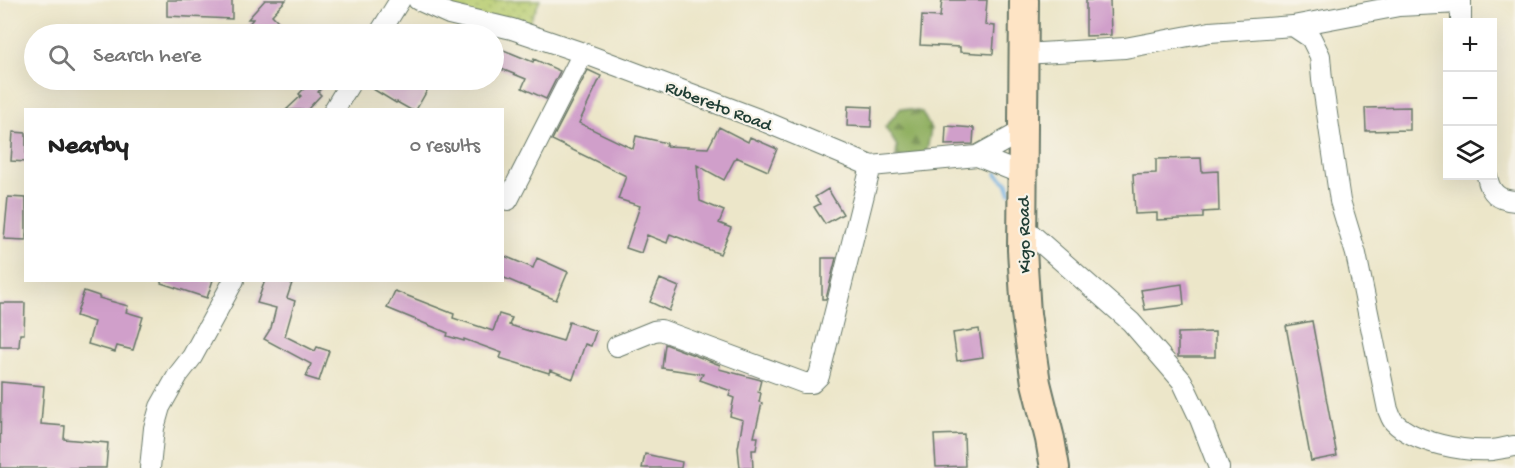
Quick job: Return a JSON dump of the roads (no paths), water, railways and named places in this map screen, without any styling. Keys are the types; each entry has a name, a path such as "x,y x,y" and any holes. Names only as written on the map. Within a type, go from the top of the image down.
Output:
{"street":[{"path":"385,24 400,0"},
{"name":"Rubereto Road","path":"418,0 449,14 491,24"},
{"name":"Kigo Road","path":"1024,0 1022,226 1025,304 1029,344 1055,468"},
{"path":"1023,54 1125,48 1210,32 1293,26 1399,6 1460,1 1461,18"},
{"path":"1293,26 1311,38 1320,56 1340,201 1356,254 1388,410 1393,422 1411,434 1433,443 1491,450 1515,446"},
{"name":"Rubereto Road","path":"504,27 584,53 761,120 871,166 976,156 1022,174"},
{"path":"508,200 584,53"},
{"path":"334,108 346,90"},
{"path":"976,156 1015,135 1023,124"},
{"path":"617,346 661,330 804,383 812,383 819,375 871,166"},
{"path":"1488,180 1494,194 1501,200 1515,201"},
{"path":"1022,226 1131,322 1182,381 1219,468"},
{"path":"150,468 154,428 160,407 178,375 192,357 233,282"}],"waterway":[{"path":"997,174 1007,183 1010,192"}]}
